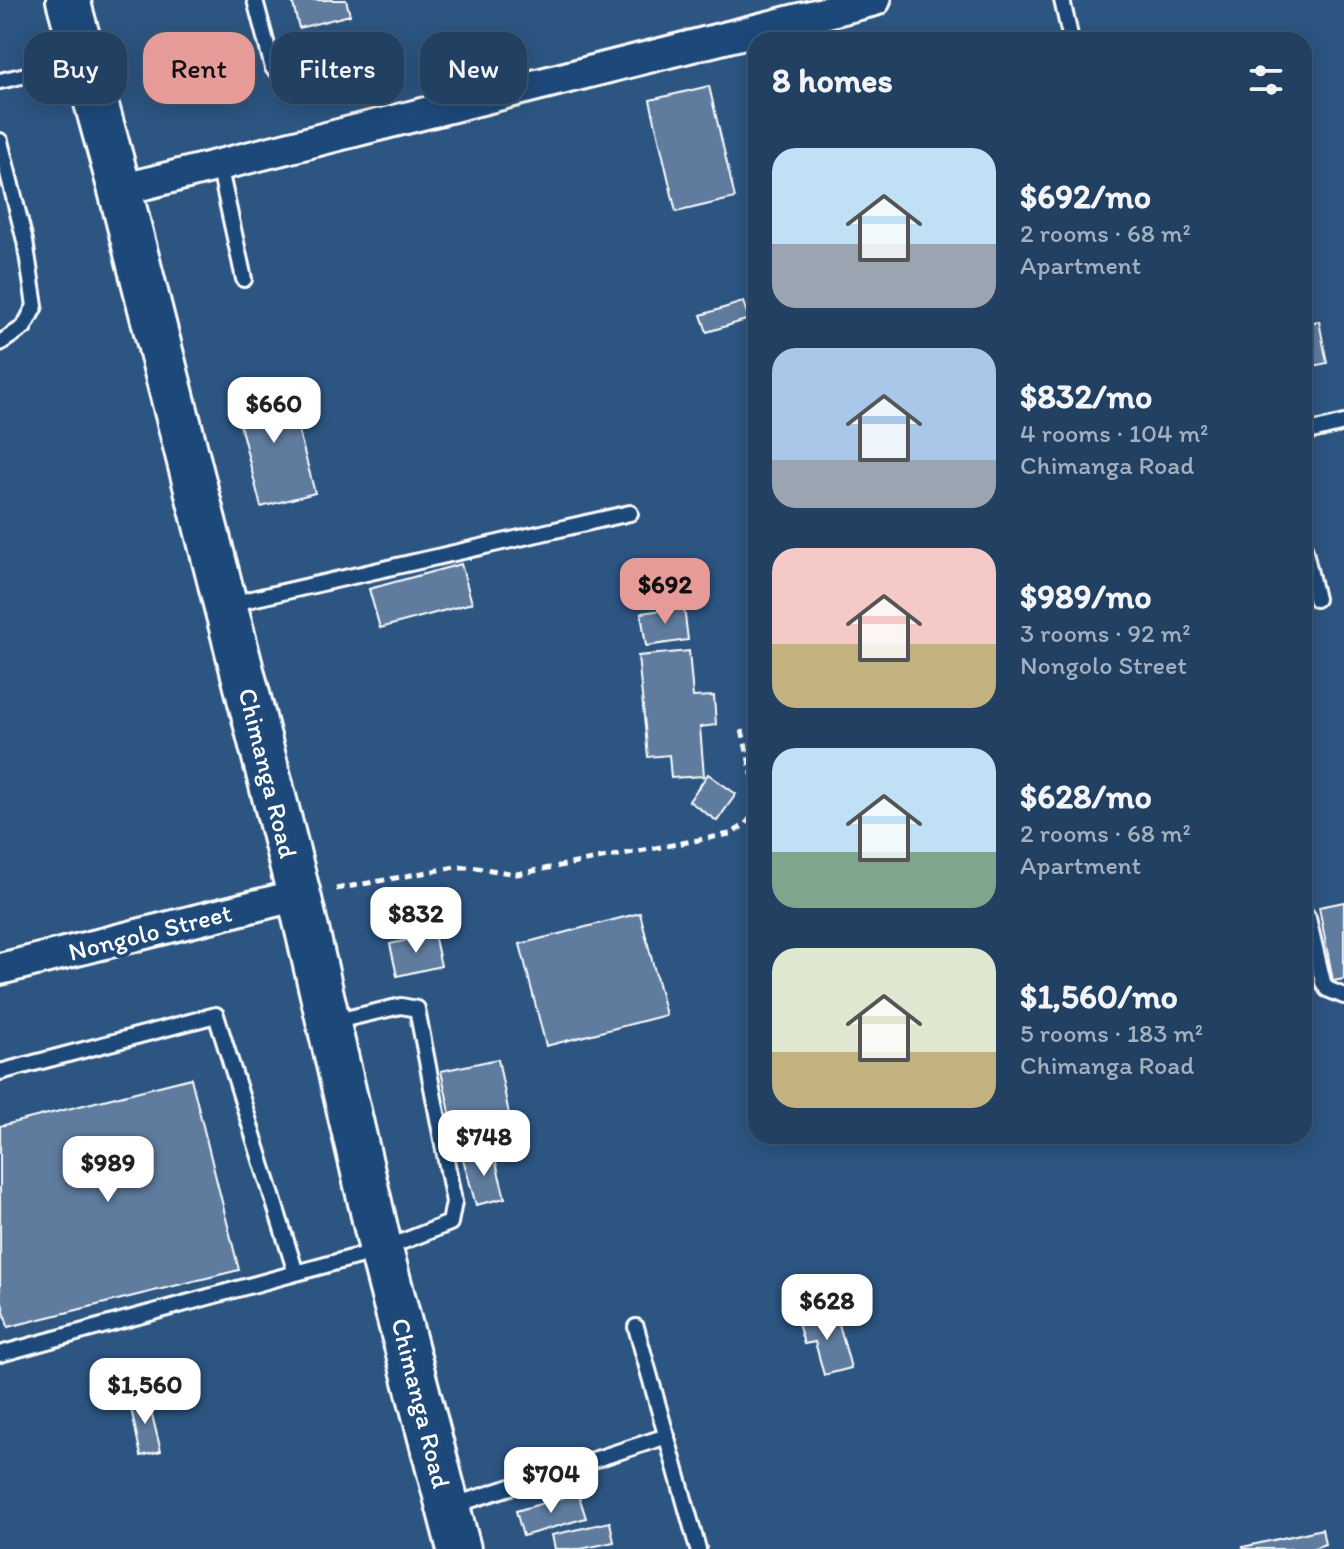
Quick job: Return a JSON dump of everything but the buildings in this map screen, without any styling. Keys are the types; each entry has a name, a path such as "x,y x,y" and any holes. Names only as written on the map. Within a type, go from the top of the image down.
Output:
{"street":[{"name":"Chimanga Road","path":"68,0 76,32"},
{"path":"120,190 875,0"},
{"name":"Chimanga Road","path":"95,104 120,190 299,895 381,1250 459,1549"},
{"name":"Nongolo Street","path":"0,969 299,895"}],"lane":[{"path":"255,0 271,60"},
{"path":"1062,0 1069,32"},
{"path":"0,81 24,76"},
{"path":"0,141 25,241 35,306 24,327 0,343"},
{"path":"219,165 244,279"},
{"path":"1312,431 1344,423"},
{"path":"225,605 630,513"},
{"path":"1312,582 1316,599"},
{"path":"1312,935 1323,982 1327,989 1344,996"},
{"path":"0,1354 381,1250 450,1223 454,1202 417,1009 401,1006 329,1023"},
{"path":"0,1072 216,1015 296,1273"},
{"path":"636,1327 698,1549"},
{"path":"447,1507 667,1436"}],"path":[{"path":"742,730 748,756"},
{"path":"299,895 455,867 517,874 730,834 748,821"}]}
